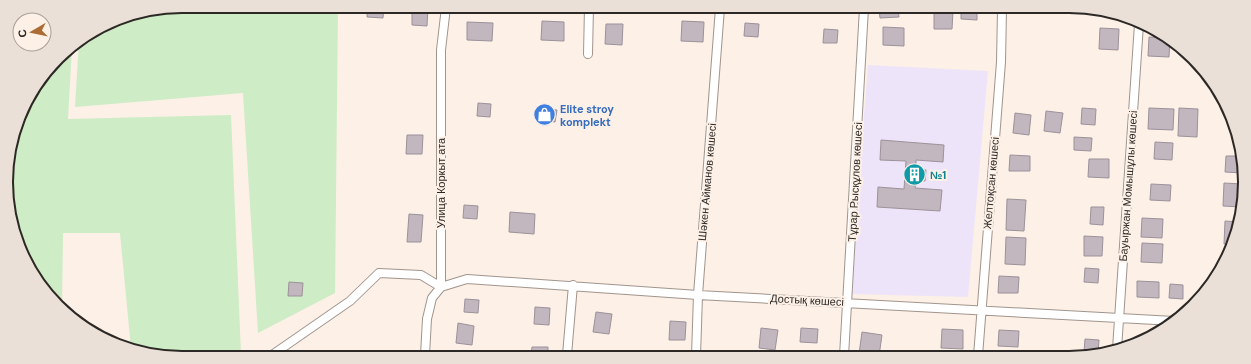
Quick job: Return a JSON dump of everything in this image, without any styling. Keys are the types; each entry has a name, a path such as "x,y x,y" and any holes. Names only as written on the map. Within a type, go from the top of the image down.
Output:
{"street":[{"name":"Улица Коркыт ата","path":"441,287 441,50 445,13"},
{"path":"588,54 589,13"},
{"name":"Шәкен Айманов көшесі","path":"696,351 698,295 720,13"},
{"name":"Тұрар Рысқұлов көшесі","path":"844,351 864,13"},
{"name":"Желтоқсан көшесі","path":"978,351 1001,62 1002,13"},
{"name":"Бауыржан Момышұлы көшесі","path":"1117,344 1139,28"},
{"path":"278,351 350,301 379,273 421,275 441,287 432,298 427,319 425,351"},
{"name":"Достық көшесі","path":"441,287 467,279 573,285 698,295 1166,321"},
{"path":"567,351 573,285"}],"shaded area":[{"path":"868,65 988,71 968,297 850,294"}],"green space":[{"path":"171,13 338,13 335,293 258,333 243,93 75,107 79,48 107,30 128,22 149,16"},
{"path":"72,55 68,119 231,115 241,351 171,351 149,348 130,343 120,233 63,233 62,302 41,276 26,247 14,204 13,171 16,149 30,107 48,79 62,62"}],"building":[{"path":"367,13 383,13 383,18 367,17"},
{"path":"412,13 428,13 427,26 412,25"},
{"path":"879,13 898,13 899,17 880,18"},
{"path":"934,13 953,13 952,29 934,29"},
{"path":"961,13 977,13 977,20 961,19"},
{"path":"542,21 564,22 564,41 541,40"},
{"path":"682,21 704,22 703,42 681,41"},
{"path":"467,22 493,23 492,41 467,40"},
{"path":"745,23 759,24 758,37 744,36"},
{"path":"606,24 623,24 622,45 605,44"},
{"path":"883,27 904,28 904,46 883,45"},
{"path":"1100,28 1119,29 1118,50 1099,49"},
{"path":"824,29 838,30 837,43 823,43"},
{"path":"1149,37 1156,37 1170,46 1169,57 1148,56"},
{"path":"478,103 491,104 490,117 477,116"},
{"path":"1082,108 1096,109 1095,125 1081,124"},
{"path":"1149,108 1174,109 1173,130 1148,129"},
{"path":"1179,108 1198,109 1197,137 1178,136"},
{"path":"543,109 557,110 555,122 542,120"},
{"path":"1046,111 1063,113 1060,133 1044,131"},
{"path":"1015,113 1031,115 1029,135 1013,133"},
{"path":"407,135 423,135 422,154 406,154"},
{"path":"1074,137 1092,138 1091,151 1074,150"},
{"name":"№1","path":"881,140 944,145 943,162 916,160 916,169 926,170 925,181 916,180 915,188 942,190 940,211 877,207 878,187 904,189 906,161 880,160"},
{"path":"1155,142 1173,143 1172,160 1154,159"},
{"path":"1010,155 1030,156 1030,171 1009,171"},
{"path":"1226,156 1236,156 1238,173 1225,172"},
{"path":"1089,159 1109,159 1109,178 1088,177"},
{"path":"1224,183 1238,184 1236,207 1223,206"},
{"path":"1151,184 1171,185 1170,201 1150,200"},
{"path":"1007,199 1026,200 1024,231 1006,230"},
{"path":"464,205 478,206 477,219 463,218"},
{"path":"1091,207 1104,207 1103,225 1090,224"},
{"path":"510,212 535,214 534,234 509,232"},
{"path":"409,214 423,215 421,242 407,242"},
{"path":"1142,218 1163,219 1162,238 1141,237"},
{"path":"1225,221 1233,222 1226,244 1224,244"},
{"path":"1084,236 1103,237 1102,256 1084,256"},
{"path":"1006,237 1026,238 1025,265 1005,264"},
{"path":"1142,243 1163,244 1162,263 1141,262"},
{"path":"1085,268 1099,269 1098,283 1084,282"},
{"path":"999,276 1019,277 1018,293 998,293"},
{"path":"1137,281 1159,282 1159,298 1137,297"},
{"path":"289,282 303,283 302,296 288,296"},
{"path":"1170,284 1183,285 1183,299 1169,298"},
{"path":"465,299 479,300 478,313 464,312"},
{"path":"535,307 550,308 549,325 534,324"},
{"path":"596,312 612,314 609,334 593,332"},
{"path":"670,321 686,322 685,340 669,340"},
{"path":"458,323 474,326 472,345 456,343"},
{"path":"761,328 778,330 775,350 759,348"},
{"path":"801,328 818,329 817,343 800,342"},
{"path":"942,329 963,330 963,349 941,348"},
{"path":"999,330 1019,331 1018,347 998,346"},
{"path":"862,332 882,335 880,351 859,351"},
{"path":"1085,339 1099,340 1098,349 1084,351"},
{"path":"532,347 548,347 548,351 532,351"}],"place":[{"name":"Elite stroy komplekt","path":"545,115"},
{"name":"№1","path":"915,175"}]}
